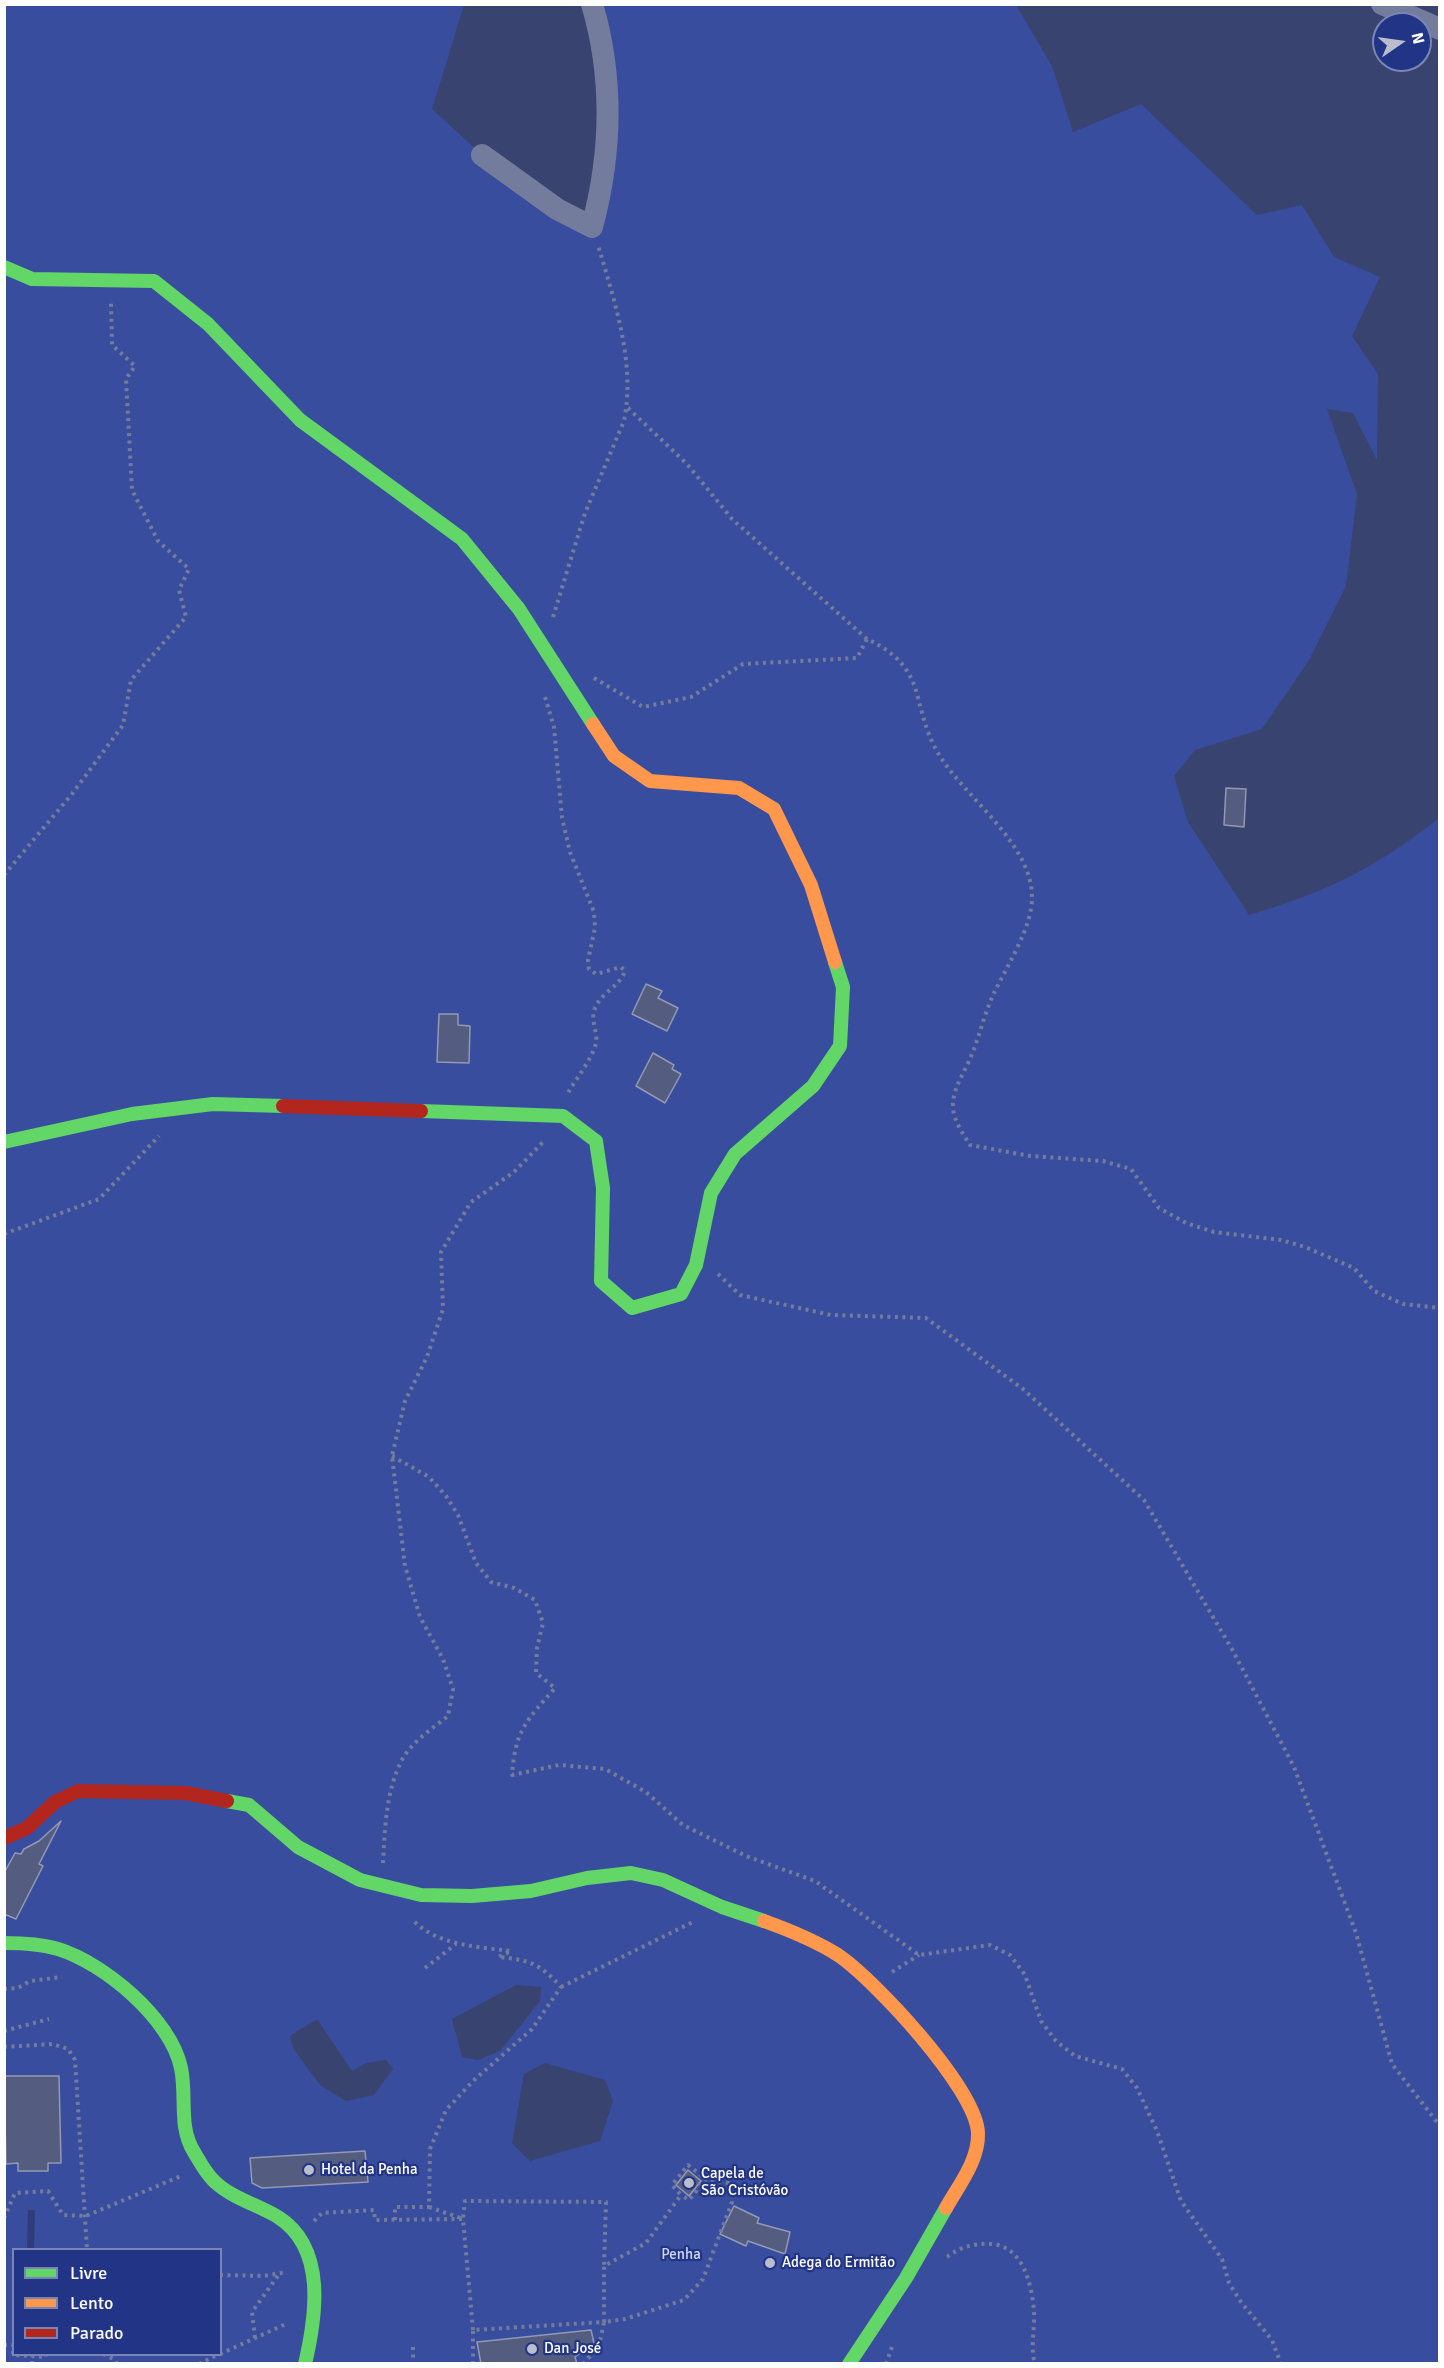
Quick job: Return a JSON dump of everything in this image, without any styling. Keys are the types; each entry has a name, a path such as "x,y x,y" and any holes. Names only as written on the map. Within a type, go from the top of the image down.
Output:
{"street":[{"path":"482,155 556,209 592,227 605,173 609,115 604,59 592,4"},
{"path":"1382,4 1440,29"},
{"path":"4,267 32,279 154,280 208,324 300,420 462,539 519,609 614,756 650,781 739,788 774,809 811,885 843,987 840,1046 813,1086 735,1154 711,1193 696,1265 681,1294 632,1308 601,1281 603,1188 596,1141 563,1116 213,1104 132,1114 4,1142"},
{"path":"4,1839 27,1828 55,1802 78,1791 185,1793 249,1805 298,1847 360,1880 383,1886 421,1895 472,1896 531,1891 587,1878 631,1873 663,1880 722,1907 786,1929 838,1955 872,1983 953,2076 969,2105 978,2132 973,2160 906,2278 849,2364"},
{"path":"4,1943 22,1943 66,1951 112,1978 155,2020 170,2039 180,2061 185,2133 204,2167 213,2181 282,2220 297,2236 312,2269 314,2320 303,2361"}],"path":[{"path":"544,648 585,513 624,421 627,407 622,334 592,227"},
{"path":"4,875 72,794 123,725 131,680 186,617 179,590 189,569 158,541 132,490 126,379 135,366 112,345 110,279"},
{"path":"627,407 687,464 732,519 867,639 885,647 910,672 918,691 924,723 939,754 991,815 1027,872 1032,896 1011,963 993,994 968,1064 956,1086 953,1108 959,1127 970,1145 1030,1156 1103,1161 1131,1169 1159,1208 1186,1223 1214,1232 1281,1239 1305,1247 1354,1268 1374,1291 1403,1304 1440,1308"},
{"path":"584,672 643,707 691,697 743,664 857,658 867,639"},
{"path":"383,1886 387,1806 404,1757 424,1735 448,1716 453,1689 443,1659 420,1617 405,1566 392,1456 405,1401 427,1357 443,1310 441,1252 471,1203 514,1172 543,1143 596,1043 592,1021 594,1010 601,998 623,978 626,971 621,966 596,974 589,969 588,960 595,928 594,912 570,852 562,818 554,727 542,687"},
{"path":"4,1234 99,1199 166,1129"},
{"path":"698,1255 740,1295 831,1315 926,1318 1023,1389 1144,1500 1233,1651 1294,1767 1356,1933 1392,2064 1440,2126"},
{"path":"392,1456 429,1478 446,1496 458,1515 476,1563 491,1582 514,1588 535,1600 543,1623 537,1648 537,1673 555,1688 523,1725 514,1749 512,1775 559,1765 605,1769 646,1792 683,1825 746,1856 815,1881 920,1955 990,1945 1010,1955 1025,1975 1041,2021 1056,2041 1075,2056 1122,2069 1137,2088 1157,2131 1181,2201 1222,2259 1228,2283 1272,2340 1281,2364"},
{"path":"429,2207 430,2149 446,2110 473,2081 532,2030 561,1987 722,1907"},
{"path":"405,1910 419,1926 456,1944 511,1951 498,1957 529,1960 546,1971 561,1987"},
{"path":"425,1968 456,1944"},
{"path":"4,1989 18,1988 30,1981 71,1977"},
{"path":"4,2031 49,2019"},
{"path":"4,2047 53,2044 68,2049 75,2060 87,2248"},
{"path":"473,2330 604,2322 625,2319 684,2300 702,2279 732,2202 733,2189 728,2183 706,2179 688,2165 672,2186 689,2200 706,2179"},
{"path":"4,2218 15,2193 48,2191 63,2215 86,2216 204,2167"},
{"path":"604,2266 646,2243 681,2195"},
{"path":"473,2364 473,2330 463,2219 465,2201 606,2202 604,2322 599,2346 583,2364"},
{"path":"395,2220 395,2206 429,2207 463,2219"},
{"path":"297,2236 322,2213 374,2210 375,2220 463,2219"},
{"path":"939,2263 958,2249 981,2243 1003,2245 1022,2262 1034,2311 1035,2364"},
{"path":"222,2275 280,2273 312,2269"},
{"path":"255,2338 252,2312 280,2273"},
{"path":"222,2353 296,2320 314,2320"},
{"path":"886,2364 893,2343"},
{"path":"412,2348 413,2364"},
{"path":"32,2364 32,2356 46,2356"},
{"path":"199,2364 216,2356"}],"green space":[{"name":"Penha","path":"5,5 464,5 432,109 482,155 592,226 605,173 592,5 1016,5 1052,66 1073,132 1141,104 1257,215 1302,205 1334,257 1380,277 1352,336 1378,374 1377,460 1353,413 1327,409 1357,494 1346,586 1309,660 1262,729 1195,750 1174,776 1188,822 1249,915 1302,897 1349,877 1394,851 1439,818 1439,2363 5,2364","holes":["516,1985 541,1987 540,2001 500,2051 478,2060 462,2057 452,2019","317,2019 352,2071 366,2063 386,2060 393,2069 374,2095 346,2101 320,2085 293,2048 290,2036","545,2063 605,2080 613,2101 600,2141 530,2161 512,2143 524,2074"]}],"shaded area":[{"path":"28,2210 35,2210 34,2248 27,2248"}],"building":[{"path":"1226,788 1246,789 1244,827 1224,825"},
{"path":"646,984 662,991 658,998 678,1008 667,1031 632,1014"},
{"path":"439,1014 458,1014 458,1025 470,1026 469,1063 437,1062"},
{"path":"653,1053 674,1065 672,1069 681,1074 665,1103 636,1086"},
{"path":"61,1821 39,1864 43,1866 16,1919 4,1914 4,1873 15,1853 21,1854 24,1849 39,1841"},
{"path":"4,2076 59,2076 61,2163 48,2163 48,2171 18,2171 18,2163 6,2164"},
{"name":"Hotel da Penha","path":"365,2151 368,2182 262,2188 252,2183 250,2158"},
{"name":"Capela de São Cristóvão","path":"688,2170 701,2181 689,2196 676,2185"},
{"path":"734,2206 759,2218 757,2223 790,2232 785,2254 748,2241 746,2246 720,2234"},
{"name":"Dan José","path":"591,2330 594,2343 575,2357 577,2364 481,2364 477,2342"}],"traffic: fast":[{"path":"4,267 32,279 154,281 208,324 300,420 462,539 519,609 593,724"},
{"path":"421,1111 563,1116 596,1141 603,1188 601,1281 632,1308 681,1294 696,1265 711,1193 735,1154 813,1086 840,1046 843,987 835,962"},
{"path":"4,1142 132,1114 213,1104 283,1106"},
{"path":"227,1801 249,1805 298,1847 360,1880 421,1895 472,1896 531,1891 587,1878 631,1873 663,1880 722,1907 764,1921"},
{"path":"4,1943 52,1947 76,1956 133,1995 164,2031 175,2049 181,2068 186,2132 203,2168 229,2193 278,2217 294,2230 304,2246 311,2265 314,2284 312,2326 305,2364"},
{"path":"849,2364 906,2278 946,2208"}],"traffic: slow":[{"path":"593,724 614,756 650,781 739,788 774,809 811,885 835,962"},
{"path":"764,1921 821,1945 855,1968 921,2037 960,2090 973,2114 978,2133 977,2143 972,2163 946,2208"}],"traffic: jam":[{"path":"283,1106 421,1111"},
{"path":"4,1838 27,1828 55,1802 78,1791 185,1793 227,1801"}],"place":[{"name":"Hotel da Penha","path":"309,2170"},
{"name":"Capela de São Cristóvão","path":"689,2183"},
{"name":"Adega do Ermitão","path":"770,2263"},
{"name":"Dan José","path":"532,2349"}]}
